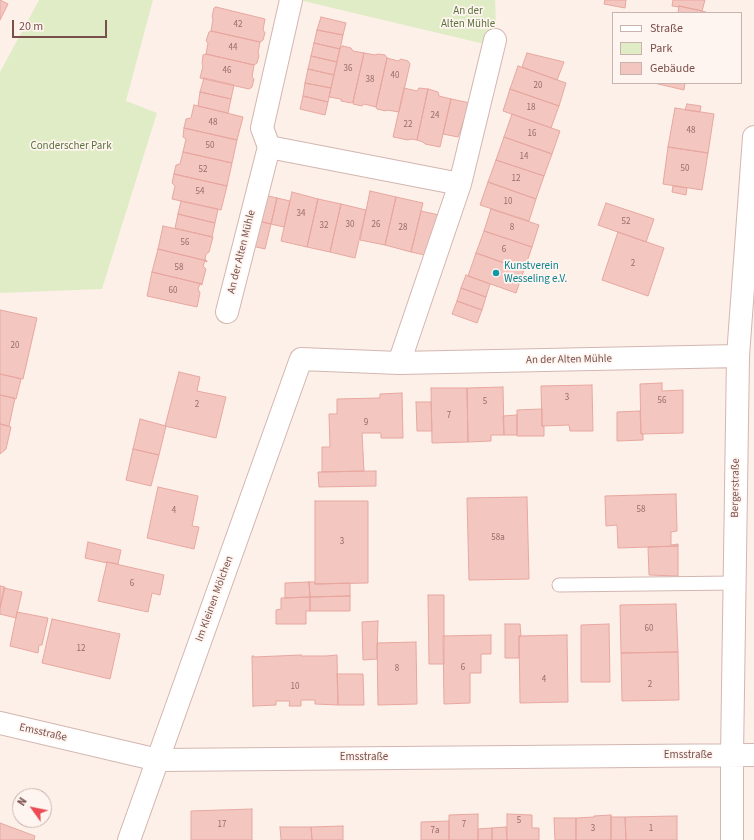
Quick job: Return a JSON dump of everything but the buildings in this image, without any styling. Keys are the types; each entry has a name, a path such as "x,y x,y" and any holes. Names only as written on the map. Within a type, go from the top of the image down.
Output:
{"street":[{"path":"291,0 262,128 269,147 460,184"},
{"path":"399,363 460,184 495,40"},
{"name":"Bergerstraße","path":"732,840 738,356 754,137"},
{"name":"An der Alten Mühle","path":"227,312 269,147"},
{"name":"An der Alten Mühle","path":"301,359 399,363 738,356"},
{"name":"Im Kleinen Mölchen","path":"129,840 301,359"},
{"name":"Emsstraße","path":"0,723 158,760 754,756"}],"lane":[{"path":"559,585 735,583"}],"green space":[{"name":"Conderscher Park","path":"39,0 153,0 126,101 157,113 102,289 0,293 0,72"},
{"name":"An der Alten Mühle","path":"299,0 495,0 497,47"}],"place":[{"name":"Kunstverein Wesseling e.V.","path":"496,273"}]}
